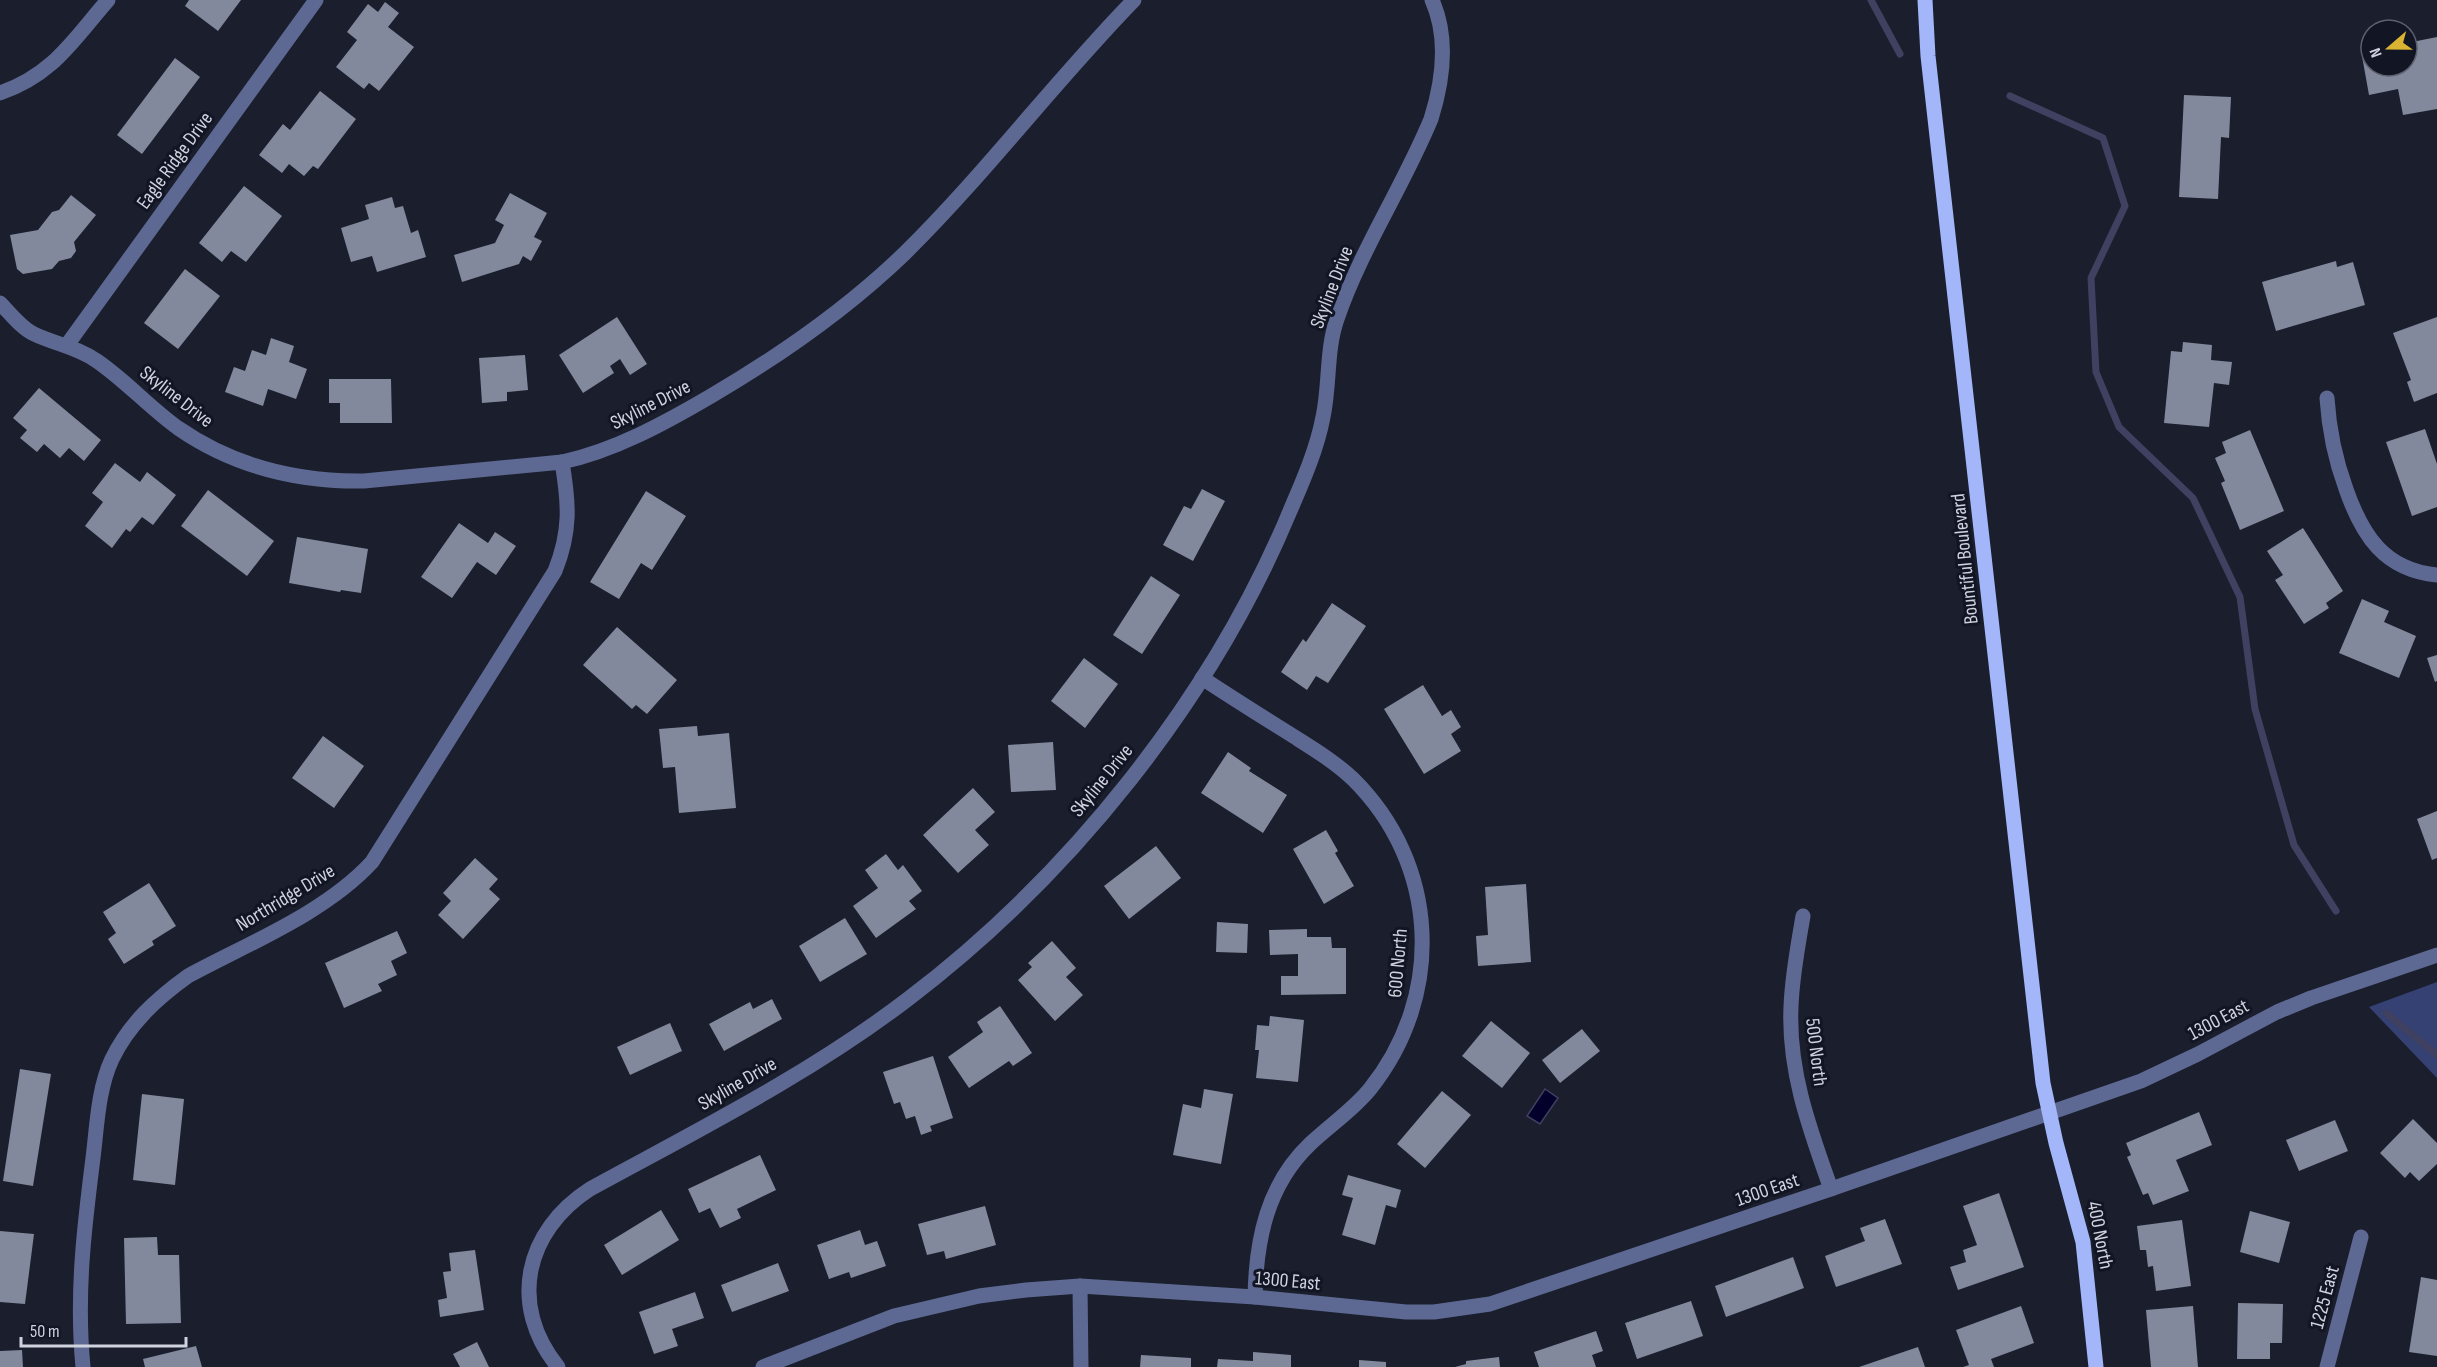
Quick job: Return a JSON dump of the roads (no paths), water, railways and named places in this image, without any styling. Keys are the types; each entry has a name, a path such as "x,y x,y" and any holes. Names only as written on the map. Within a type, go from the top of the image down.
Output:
{"main road":[{"name":"Bountiful Boulevard","path":"1925,0 1928,56 2025,924 2049,1113"},
{"name":"400 North","path":"2049,1113 2083,1242 2096,1367"}],"street":[{"path":"0,93 33,79 56,62 108,0"},
{"name":"Eagle Ridge Drive","path":"67,345 315,0"},
{"name":"Skyline Drive","path":"0,303 32,333 67,345 95,359 170,421 209,447 281,474 336,481 364,481 562,462 606,449 689,409 748,375 812,332 841,309 905,252 1134,0"},
{"name":"Skyline Drive","path":"558,1367 538,1336 531,1314 528,1293 536,1251 546,1230 559,1213 590,1189 814,1063 908,1000 1029,895 1098,818 1166,732 1202,678 1257,583 1289,513 1318,441 1324,414 1329,360 1336,322 1353,279 1431,119 1438,99 1443,51 1441,28 1432,0"},
{"path":"2327,398 2328,421 2337,464 2353,511 2365,534 2393,560 2417,571 2437,575"},
{"name":"Northridge Drive","path":"83,1367 79,1291 82,1248 99,1107 111,1062 135,1023 167,991 188,976 331,898 359,876 383,847 555,571 568,521 568,501 562,462"},
{"name":"600 North","path":"1202,678 1330,760 1371,800 1390,825 1404,852 1420,909 1423,940 1416,1001 1397,1051 1368,1092 1309,1144 1291,1165 1277,1187 1266,1212 1259,1237 1255,1298"},
{"name":"500 North","path":"1803,916 1794,971 1791,1042 1803,1107 1831,1189"},
{"name":"1300 East","path":"1080,1286 1255,1298 1406,1312 1434,1312 1481,1306 1517,1296 1831,1189 2141,1081 2277,1012 2437,955"},
{"name":"1225 East","path":"2327,1367 2361,1237"},
{"path":"763,1367 894,1316 979,1296 1080,1286 1081,1367"}],"waterway":[{"path":"1871,0 1900,54"},
{"path":"2010,96 2103,138 2125,206 2091,278 2096,372 2119,427 2193,498 2240,597 2255,709 2294,845 2336,911"},
{"path":"2386,1013 2437,1055"}]}
